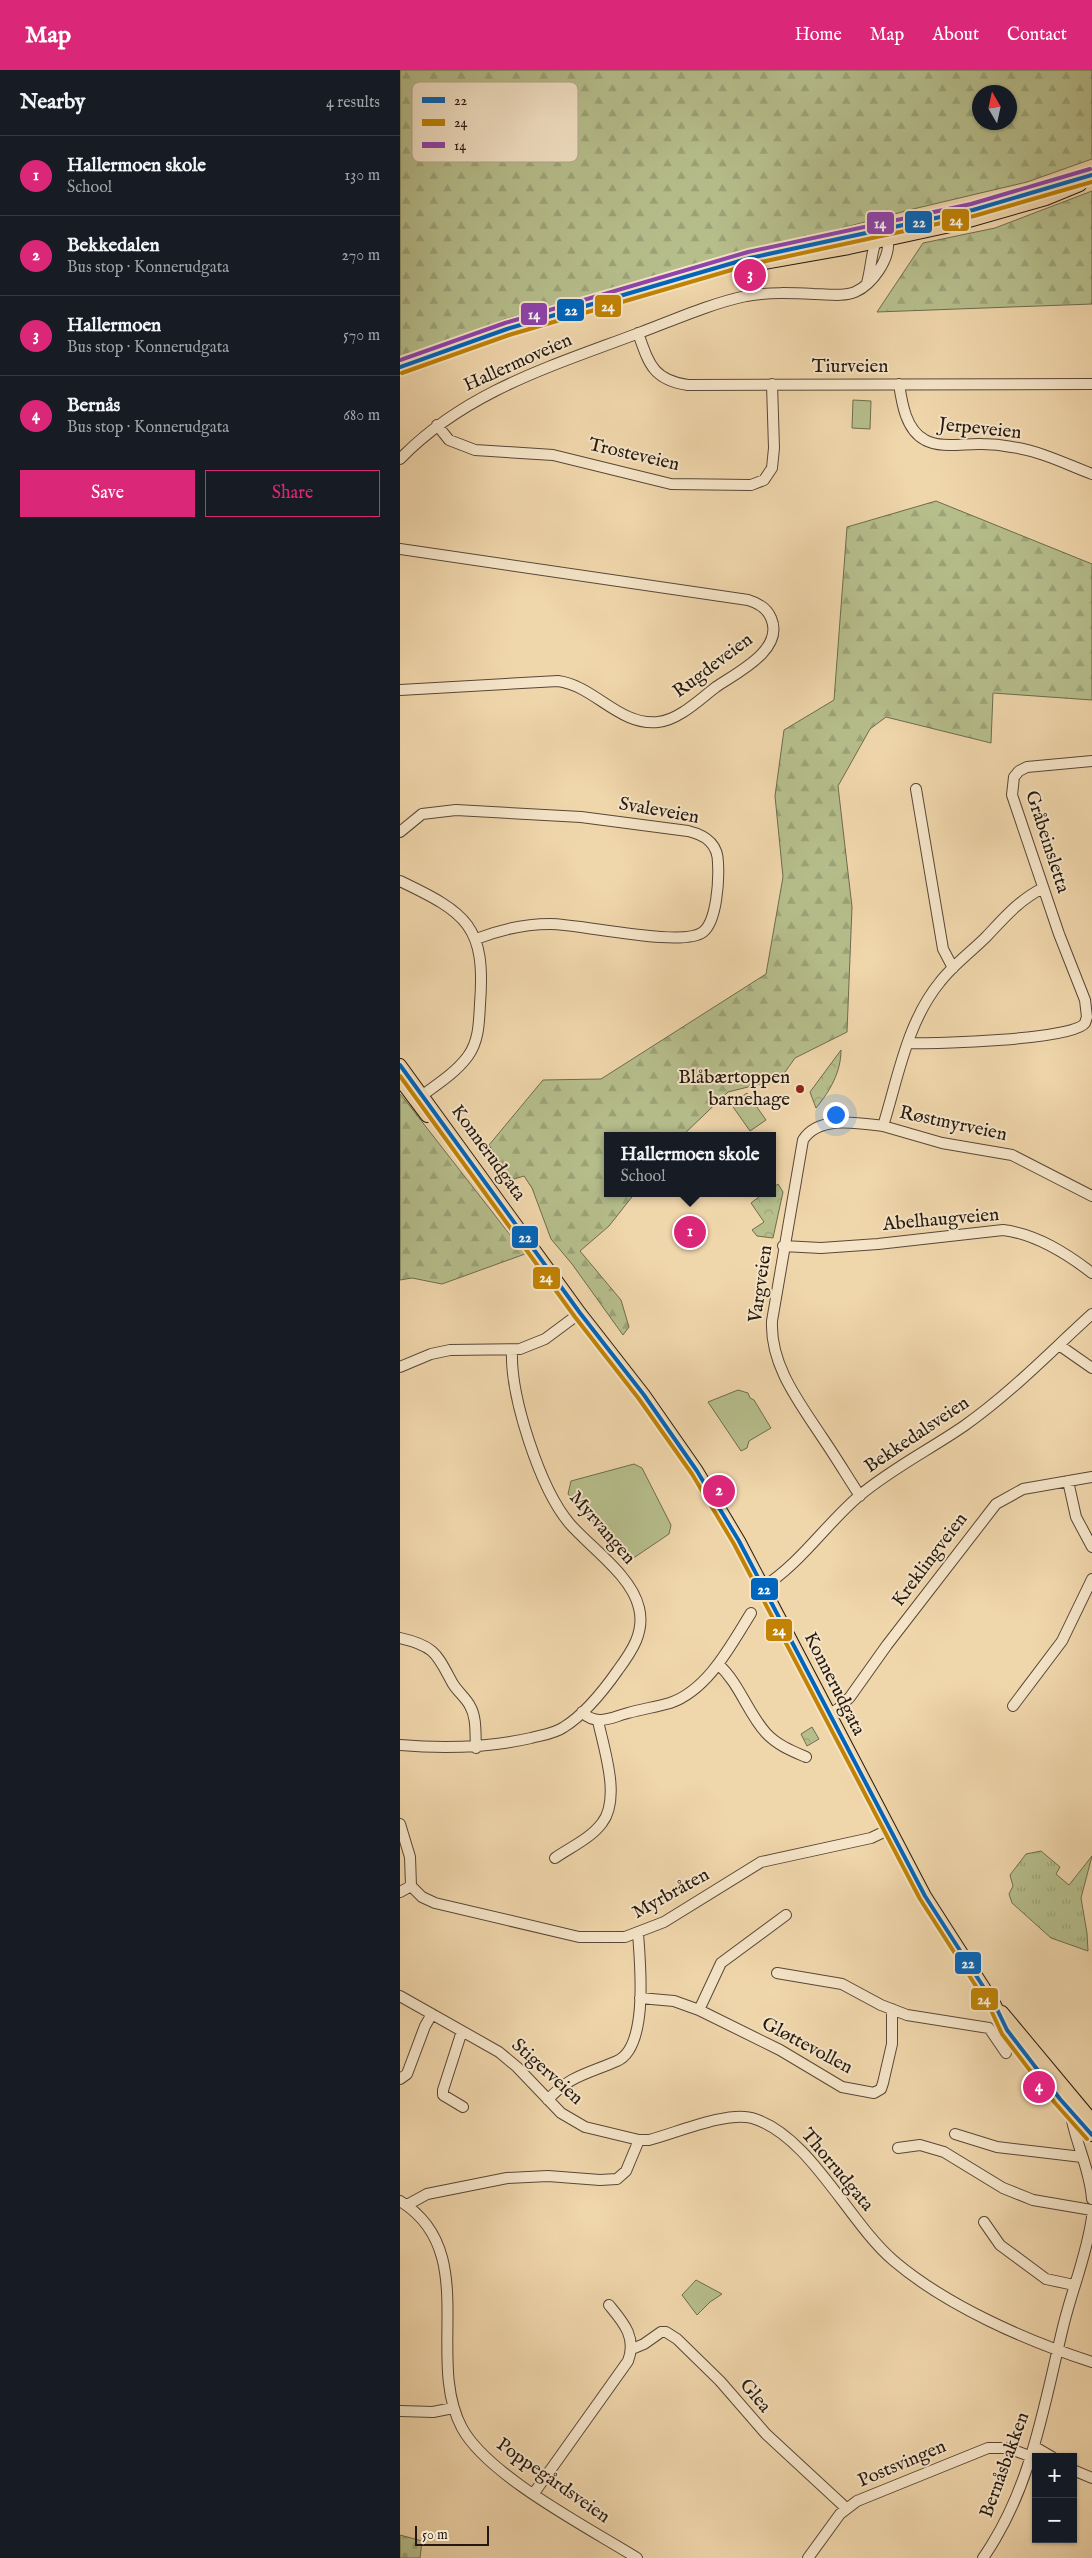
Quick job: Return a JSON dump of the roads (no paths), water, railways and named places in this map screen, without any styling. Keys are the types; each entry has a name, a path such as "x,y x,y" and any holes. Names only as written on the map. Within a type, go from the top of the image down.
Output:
{"main road":[{"path":"400,367 507,329 718,268 799,246 884,236 1092,176"},
{"path":"718,268 742,268 873,243 884,236"},
{"path":"400,371 413,363"},
{"name":"Konnerudgata","path":"400,1065 419,1098 644,1395 689,1460 739,1541 888,1830 942,1925 995,2005 1007,2030 1092,2135"},
{"name":"Konnerudgata","path":"400,1080 419,1098"},
{"name":"Konnerudgata","path":"995,2005 1014,2024 1092,2120"}],"street":[{"name":"Hallermoveien","path":"400,459 437,425 475,400 514,380 683,316 744,297 766,294 846,294 860,290 884,261 884,236"},
{"path":"867,283 874,257 873,243"},
{"name":"Tiurveien","path":"638,333 652,366 662,378 670,382 688,385 1092,384"},
{"name":"Trosteveien","path":"437,425 449,440 475,450 553,455 671,484 751,485 764,480 772,468 774,448 772,384"},
{"name":"Jerpeveien","path":"899,384 901,400 908,422 913,430 926,441 934,444 982,444 1016,448 1092,474"},
{"name":"Rugdeveien","path":"400,549 748,600 756,602 768,612 773,630 768,646 752,662 682,712 657,722 629,717 578,685 558,681 400,690"},
{"name":"Gråbeinsletta","path":"909,1043 1007,1039 1072,1030 1083,1026 1087,1017 1085,1000 1043,888 1012,795 1014,778 1019,771 1035,765 1092,761"},
{"path":"916,789 942,940 946,956 953,968"},
{"name":"Svaleveien","path":"400,832 414,819 432,811 507,811 581,817 680,830 704,836 714,845 718,862 713,917 708,927 696,936 672,938 549,924 502,930 476,939"},
{"path":"400,881 453,909 468,925 480,951 482,979 476,1039 468,1056 419,1098"},
{"name":"Røstmyrveien","path":"1043,888 1021,900 953,968 929,997 914,1025 883,1126 942,1143 1012,1155 1092,1196"},
{"name":"Vargveien","path":"860,1496 794,1393 775,1351 772,1321 783,1246 806,1135 819,1127 841,1123 883,1126"},
{"name":"Abelhaugveien","path":"783,1246 821,1248 878,1244 1003,1230 1023,1234 1048,1245 1092,1273"},
{"path":"400,1367 442,1352 459,1349 512,1350 541,1341 580,1313"},
{"name":"Bekkedalsveien","path":"763,1587 785,1571 860,1496 880,1479 963,1427 996,1403 1092,1314"},
{"path":"1059,1345 1092,1368"},
{"name":"Myrvangen","path":"400,1745 476,1748 555,1732 564,1728 582,1712 616,1674 636,1643 640,1626 639,1607 632,1590 570,1523 544,1484 516,1388 512,1350"},
{"name":"Kreklingveien","path":"828,1714 838,1709 850,1697 989,1511 1004,1499 1023,1490 1092,1477"},
{"path":"1068,1481 1076,1517 1092,1547"},
{"path":"1013,1706 1062,1641 1092,1578"},
{"path":"582,1712 587,1717 598,1721 675,1700 693,1689 718,1664 751,1613"},
{"path":"400,1638 432,1651 444,1664 454,1684 470,1706 475,1719 476,1748"},
{"path":"718,1664 734,1680 765,1732 777,1742 806,1757"},
{"path":"555,1858 588,1836 602,1824 610,1807 610,1781 598,1721"},
{"path":"400,1824 410,1857 411,1886 400,1892"},
{"name":"Myrbråten","path":"411,1886 422,1897 435,1902 554,1932 596,1939 638,1933 664,1922 761,1862 795,1853 871,1838 888,1830"},
{"path":"699,2010 721,1963 786,1914"},
{"path":"548,2100 568,2080 620,2060 634,2043 640,1998 641,1970 638,1933"},
{"path":"777,1973 842,1984 892,2009 922,2018 989,2028 993,2031 1006,2053"},
{"name":"Stigerveien","path":"400,1996 498,2052 517,2067 561,2113 585,2127 640,2140"},
{"name":"Gløttevollen","path":"640,1998 674,2001 699,2010 780,2050 842,2087 874,2093 881,2089 883,2084 892,2044 892,2009"},
{"path":"400,2079 407,2074 425,2026 432,2014"},
{"path":"462,2031 442,2090 443,2095 463,2107"},
{"path":"1070,2109 1082,2157 1089,2176 1092,2199"},
{"name":"Thorrudgata","path":"640,2140 669,2135 736,2116 754,2119 776,2129 796,2145 871,2238 894,2261 962,2305 1057,2352"},
{"path":"955,2134 1006,2149 1082,2157"},
{"path":"403,2203 427,2194 507,2178 548,2176 600,2180 617,2179 626,2171 640,2140"},
{"path":"898,2148 920,2145 944,2152 1003,2188 1033,2200 1092,2210"},
{"name":"Poppegårdsveien","path":"403,2203 430,2229 443,2258 448,2299 449,2390 453,2408 463,2430 476,2448 501,2471 637,2558"},
{"name":"Bernåsbakken","path":"983,2558 1006,2518 1033,2452 1074,2285 1084,2261 1092,2217"},
{"path":"984,2222 1000,2245 1046,2279 1074,2285"},
{"path":"534,2493 623,2369 632,2349 630,2336 624,2324 609,2305"},
{"name":"Glea","path":"632,2349 644,2344 661,2332 666,2332 676,2338 720,2381 766,2434 846,2508"},
{"path":"1057,2352 1092,2362"},
{"path":"400,2411 433,2412 453,2408"},
{"name":"Postsvingen","path":"808,2558 846,2508 876,2492 988,2448 1008,2448 1037,2453"},
{"path":"1077,2472 1092,2478"}],"place":[{"name":"Hallermoen","path":"750,275"},
{"name":"Blåbærtoppen barnehage","path":"800,1089"},
{"name":"Hallermoen skole","path":"690,1232"},
{"name":"Bekkedalen","path":"719,1491"},
{"name":"Bernås","path":"1039,2087"}]}
